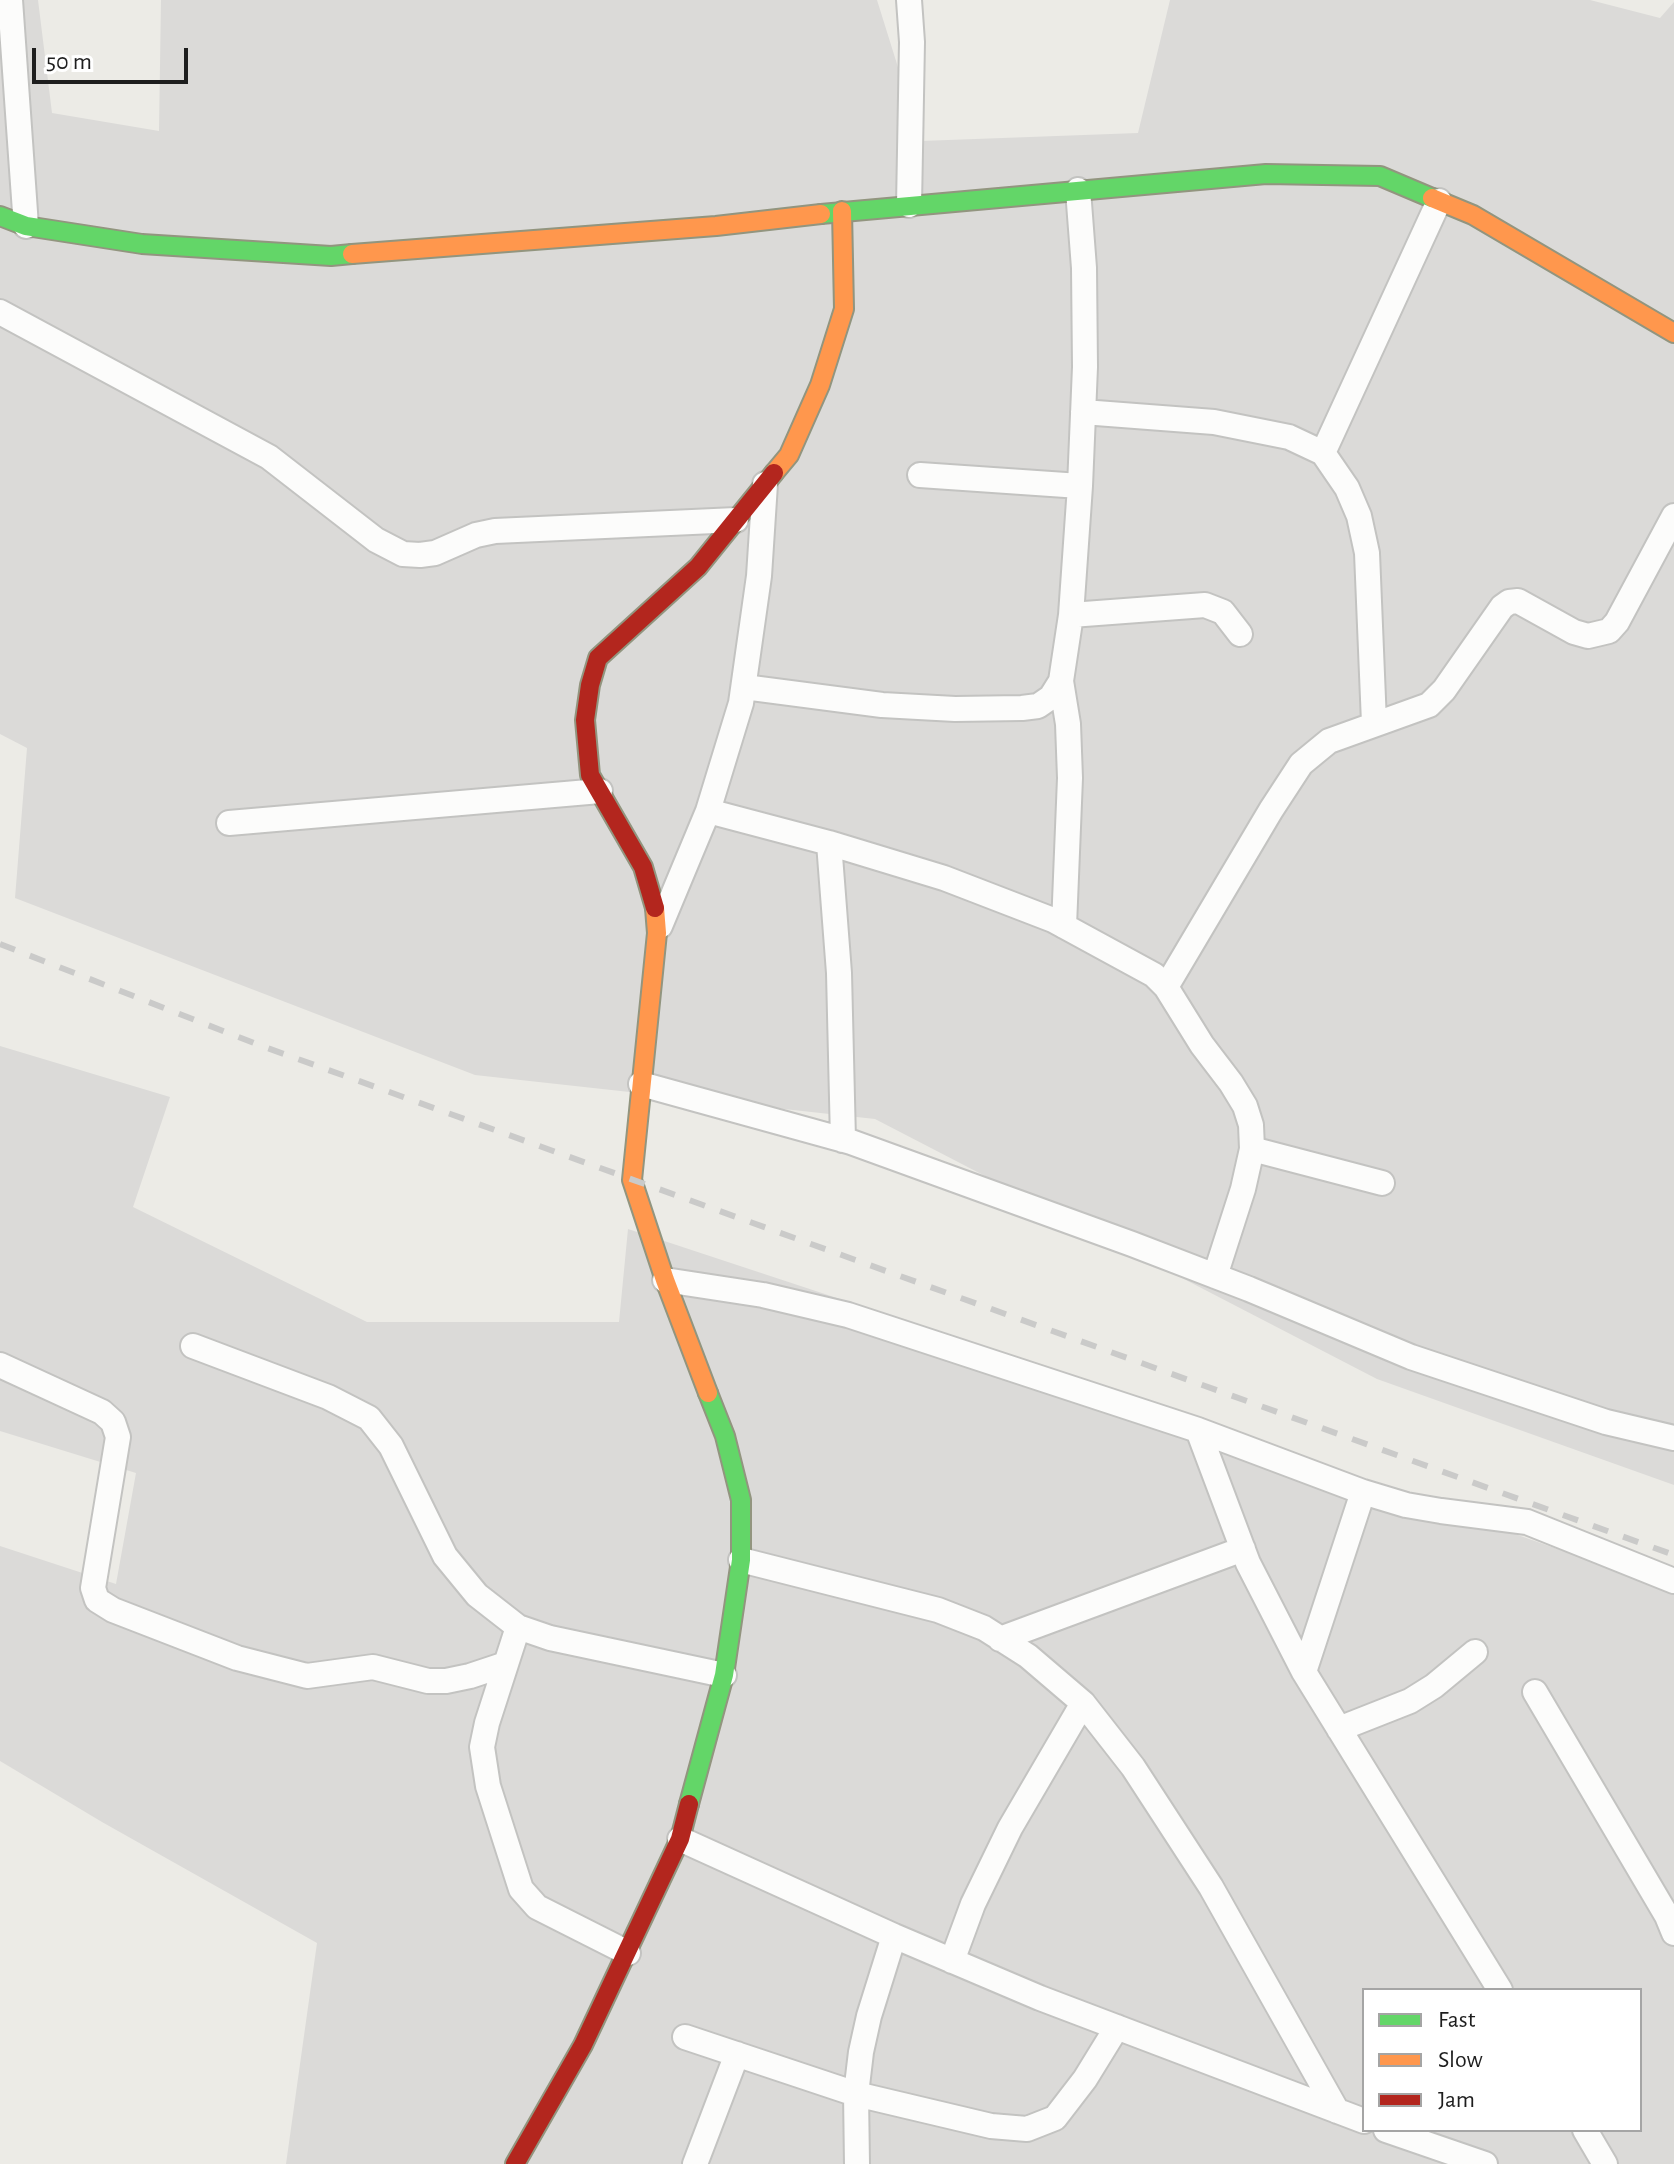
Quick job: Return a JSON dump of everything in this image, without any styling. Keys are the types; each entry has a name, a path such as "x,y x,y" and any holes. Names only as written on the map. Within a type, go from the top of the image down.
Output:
{"street":[{"path":"10,0 26,226"},
{"path":"909,0 912,42 909,205"},
{"path":"0,216 26,226 142,244 331,256 716,226 842,211 1266,174 1380,176 1473,215 1674,333"},
{"path":"1064,926 1070,778 1068,724 1061,681 1071,615 1083,412 1084,268 1078,190"},
{"path":"1323,453 1439,201"},
{"path":"515,2164 583,2045 680,1839 724,1675 741,1560 741,1500 725,1436 665,1280 632,1180 657,933 655,900 643,867 590,775 585,720 590,685 598,658 698,567 789,455 820,385 844,309 842,211"},
{"path":"0,312 269,457 376,540 403,554 435,553 476,535 495,531 736,520"},
{"path":"1083,412 1214,422 1289,437 1323,453 1347,488 1359,516 1367,553 1374,723"},
{"path":"920,475 1080,486"},
{"path":"657,933 708,811 744,687 759,576 765,484"},
{"path":"1166,987 1301,764 1329,741 1429,705 1444,690 1502,607 1509,602 1518,601 1574,632 1588,636 1609,631 1617,622 1674,516"},
{"path":"1071,615 1205,605 1223,612 1240,634"},
{"path":"744,687 882,705 982,709 1038,706 1051,697 1061,681"},
{"path":"229,823 600,791"},
{"path":"708,811 944,878 1064,926 1154,975 1166,987 1245,1106 1251,1125 1252,1149 1243,1189 1215,1276"},
{"path":"829,843 839,973 843,1140"},
{"path":"641,1084 843,1140 1215,1276 1411,1357 1606,1422 1674,1438"},
{"path":"1252,1149 1382,1183"},
{"path":"665,1280 763,1295 848,1315 1198,1430 1363,1492 1418,1507 1527,1522 1674,1581"},
{"path":"193,1346 328,1397 369,1418 391,1446 445,1556 477,1595 518,1627 550,1638 724,1675"},
{"path":"0,1365 102,1412 113,1422 118,1437 93,1588 97,1600 113,1610 237,1658 307,1676 373,1667 428,1681 446,1681 506,1664"},
{"path":"1198,1430 1243,1549 1304,1672 1499,1988"},
{"path":"1304,1672 1363,1492"},
{"path":"1000,1639 1243,1549"},
{"path":"741,1560 938,1610 984,1628 1028,1656 1083,1703 1133,1767 1211,1887 1337,2111"},
{"path":"518,1627 482,1747 488,1786 521,1889 537,1907 628,1953"},
{"path":"1339,1729 1410,1701 1434,1686 1475,1652"},
{"path":"1535,1692 1667,1916 1674,1933"},
{"path":"952,1961 973,1904 1010,1828 1083,1703"},
{"path":"680,1839 952,1961 1362,2120"},
{"path":"857,2164 856,2094 869,2016 894,1936"},
{"path":"685,2037 856,2094 991,2126 1027,2129 1055,2118 1085,2079 1117,2027"},
{"path":"695,2164 737,2054"},
{"path":"1392,2132 1485,2164"},
{"path":"1586,2132 1605,2164"}],"shaded area":[{"path":"0,0 38,0 52,113 159,131 161,0 877,0 921,141 1138,133 1170,0 1590,0 1660,18 1674,2 1674,1485 1377,1379 875,1119 475,1075 15,898 27,748 0,734"},
{"path":"0,1046 170,1097 133,1207 367,1322 619,1322 628,1229 958,1338 1674,1590 1674,2164 286,2164 317,1943 0,1761 0,1546 116,1584 136,1473 0,1431"}],"railway":[{"path":"0,944 259,1045 1674,1555"}],"traffic: fast":[{"path":"821,214 1266,174 1380,176 1432,198"},
{"path":"0,216 26,226 142,244 331,256 352,254"},
{"path":"689,1804 724,1675 741,1560 741,1500 725,1436 708,1393"}],"traffic: slow":[{"path":"1432,198 1473,215 1674,333"},
{"path":"774,473 789,455 820,385 844,309 842,211"},
{"path":"352,254 716,226 821,214"},
{"path":"655,908 657,933 632,1180 665,1280 708,1393"}],"traffic: jam":[{"path":"655,908 643,867 590,775 585,720 590,685 598,658 698,567 774,473"},
{"path":"515,2164 583,2045 680,1839 689,1804"}]}
